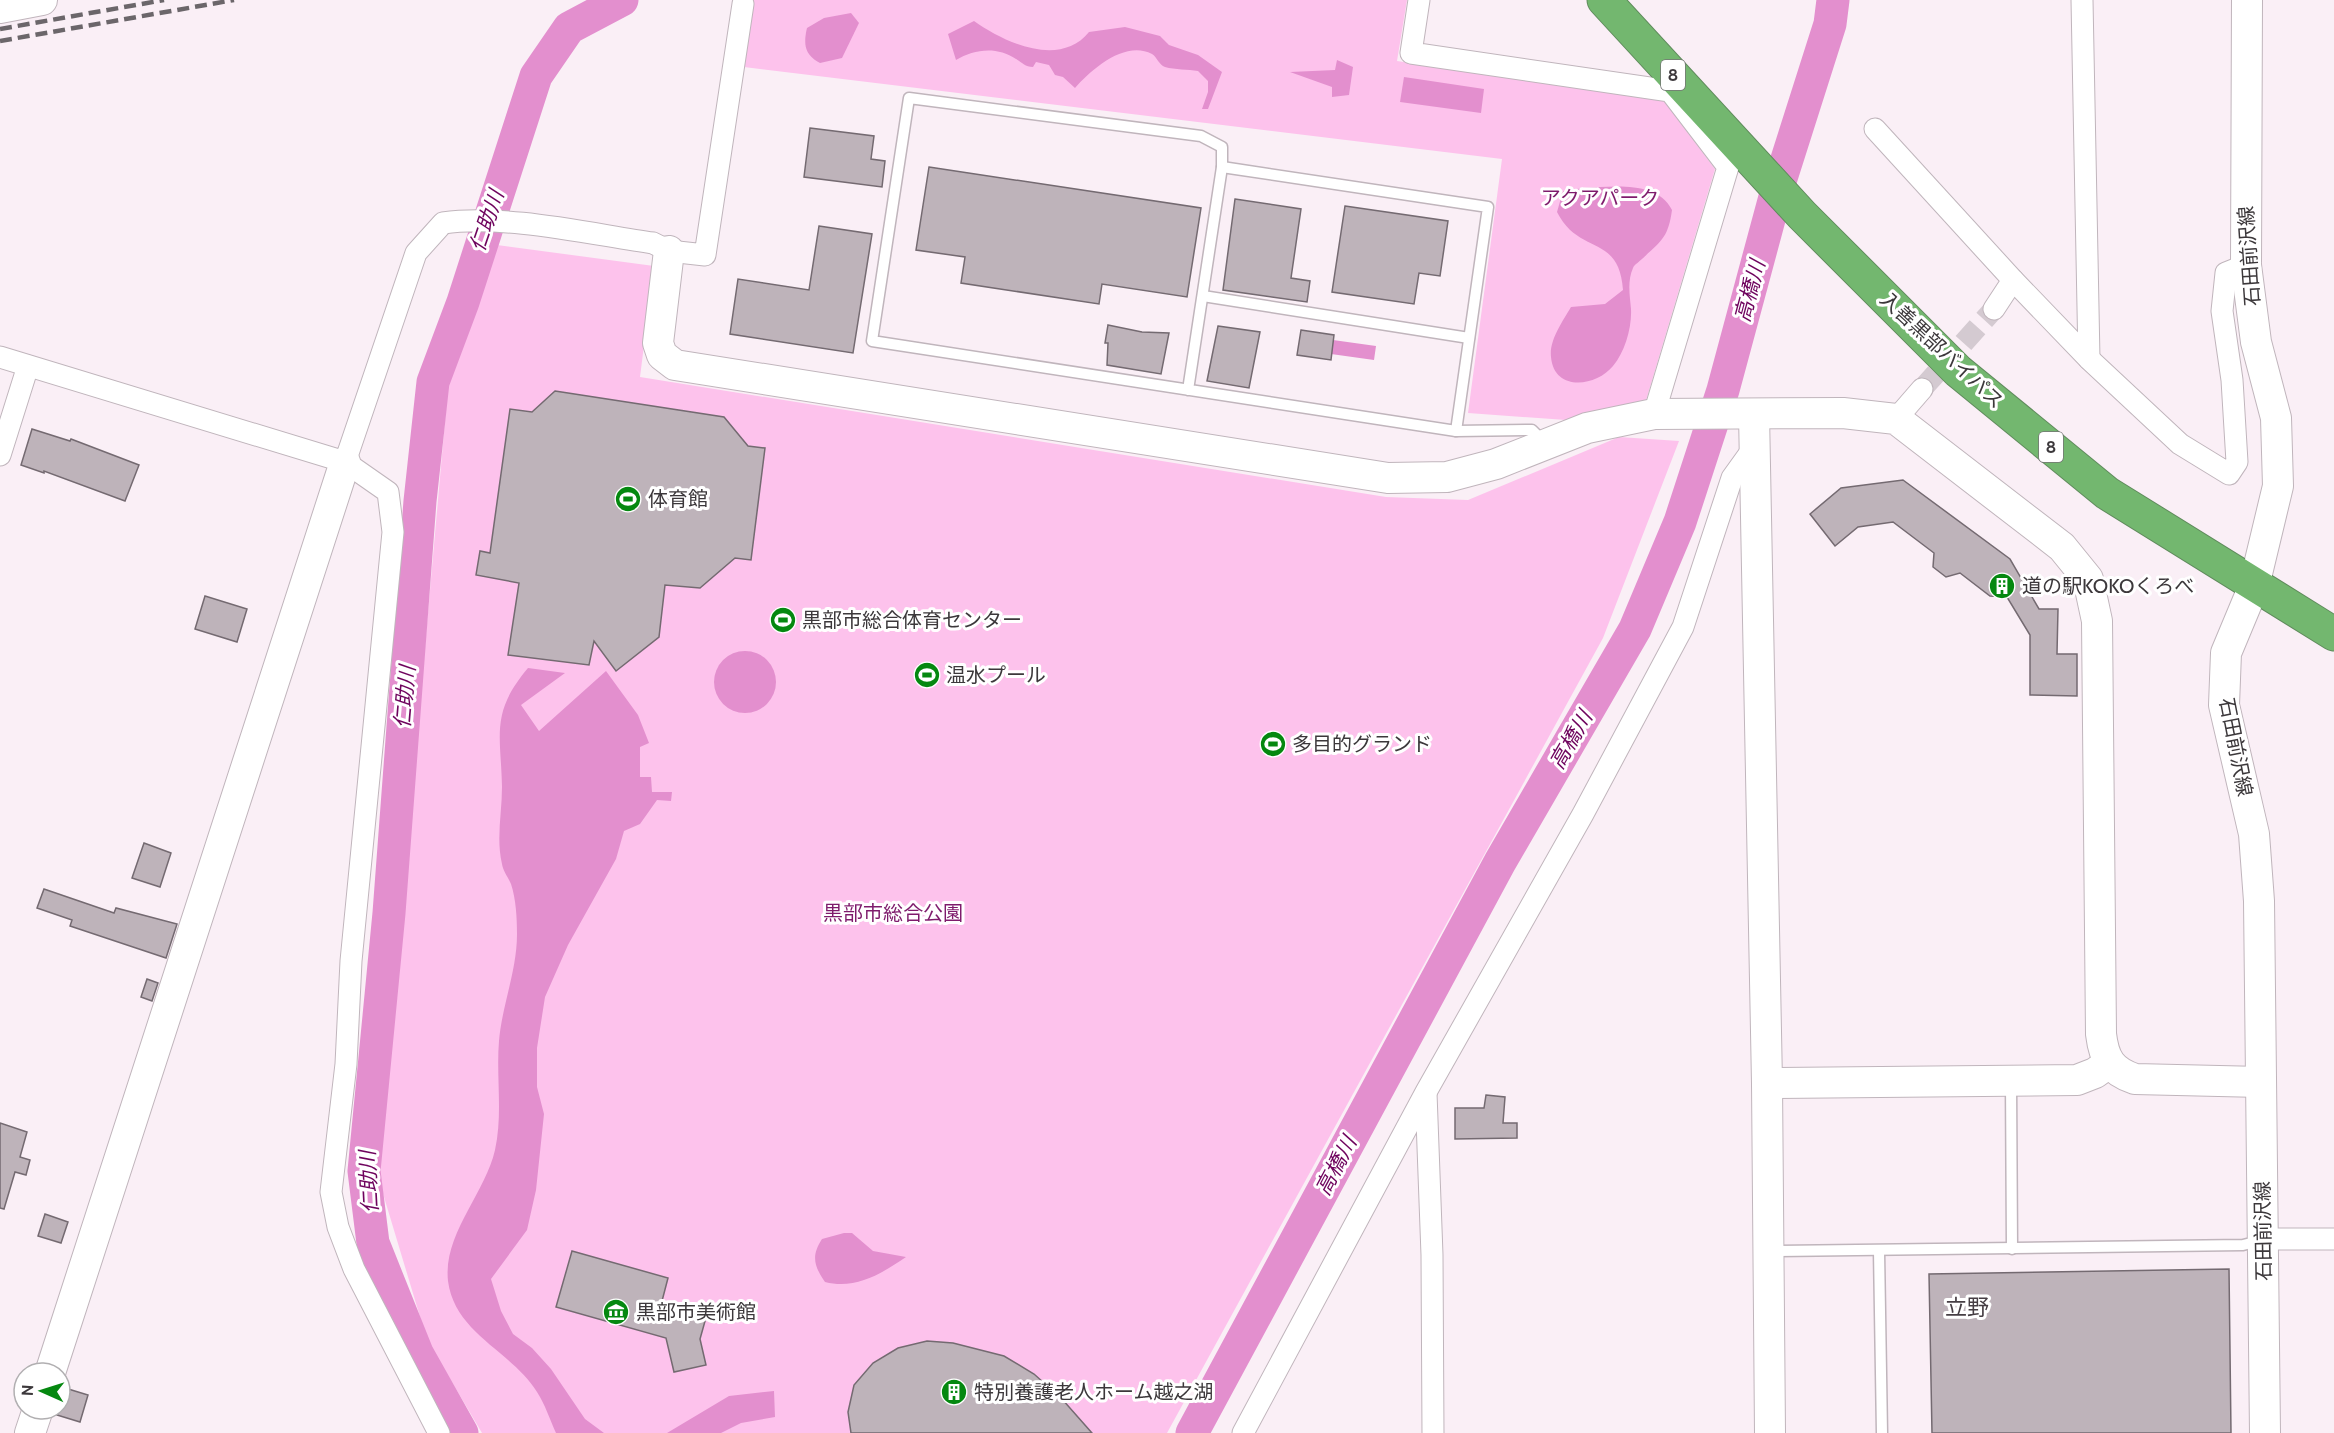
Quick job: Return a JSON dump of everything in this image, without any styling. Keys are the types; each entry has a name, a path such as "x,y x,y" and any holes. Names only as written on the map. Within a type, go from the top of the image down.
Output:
{"highway":[{"name":"入善黒部バイパス","path":"1604,0 1740,150 1967,378 2107,493 2334,634"}],"street":[{"path":"0,8 42,0"},
{"path":"1419,0 1412,52 1670,91 1728,166 1662,414"},
{"path":"2082,0 2089,359"},
{"path":"54,1361 345,462 416,253 443,223 468,219 653,243 669,252 705,255 743,4"},
{"name":"石田前沢線","path":"2247,4 2246,265 2256,342 2276,418 2278,486 2254,586 2226,653 2224,705 2254,834 2259,901 2265,1433"},
{"path":"1875,129 2013,280 2089,359 2180,444 2229,474 2237,462 2232,380 2222,311 2226,273 2246,265"},
{"path":"669,252 658,343 662,355 675,366 1388,478 1447,477 1496,464 1587,428 1662,414 1843,413 1896,419 2062,547 2088,579 2097,621 2102,1034 2103,1051 2109,1063 2118,1073 2135,1079 2261,1082"},
{"path":"1994,309 2013,280"},
{"path":"0,357 345,462 388,492 393,532 351,961 345,1064 331,1192 338,1227 354,1269 439,1433"},
{"path":"0,455 28,366"},
{"path":"1896,419 1922,389"},
{"path":"1754,414 1767,1083 1770,1433"},
{"path":"1243,1433 1426,1092 1584,814 1683,627 1732,478 1755,446"},
{"path":"1767,1083 2077,1080 2095,1073 2109,1063"},
{"path":"1426,1092 1432,1255 1433,1433"},
{"path":"2263,1239 2334,1239"}],"lane":[{"path":"1188,390 1222,167 1222,147 1201,136 909,98 872,342 1456,431 1532,430 1547,444"},
{"path":"1222,167 1488,207 1456,431"},
{"path":"1203,296 1469,339"},
{"path":"2011,1081 2012,1249"},
{"path":"1768,1251 2243,1245 2263,1239"},
{"path":"1880,1251 1882,1433"}],"green space":[{"name":"アクアパーク","path":"751,0 1407,0 1397,61 1663,100 1715,169 1645,404 1566,420 1468,413 1502,159 744,67"},
{"name":"黒部市総合公園","path":"497,245 654,266 640,377 1386,497 1468,500 1619,437 1679,441 1603,638 1167,1433 482,1433 427,1340 378,1177 448,387"}],"shaded area":[{"path":"851,13 859,23 842,58 820,63 811,57 806,49 807,28 824,18"},
{"path":"974,21 1016,44 1048,50 1063,49 1077,43 1089,32 1125,27 1160,36 1169,45 1198,55 1222,72 1208,109 1202,109 1208,92 1208,81 1198,71 1165,67 1152,54 1142,51 1131,51 1110,59 1090,73 1075,88 1063,77 1055,75 1049,65 1036,62 1033,67 1028,66 1001,52 978,51 956,60 948,34"},
{"path":"1337,60 1353,67 1349,95 1332,97 1332,87 1290,72 1335,70"},
{"path":"1404,77 1484,89 1481,113 1400,102"},
{"path":"1633,187 1645,190 1665,200 1672,210 1663,238 1631,273 1630,324 1621,354 1606,373 1587,382 1577,382 1567,381 1554,368 1551,351 1557,331 1571,307 1605,304 1623,290 1620,272 1614,260 1606,252 1576,235 1566,226 1557,212 1563,191"},
{"path":"1333,340 1376,346 1374,360 1331,354"},
{"path":"739,651 751,651 767,660 774,670 776,682 774,694 767,704 751,713 739,713 728,708 719,699 714,688 714,676 719,665 728,656"},
{"path":"528,668 565,673 521,705 539,731 606,671 638,715 649,743 640,747 640,777 651,777 652,792 672,792 671,801 657,800 640,824 624,831 616,859 568,945 545,997 537,1048 537,1087 544,1114 536,1190 527,1230 491,1279 501,1311 513,1334 532,1348 551,1369 585,1419 604,1433 556,1433 540,1397 526,1378 461,1315 448,1281 448,1264 452,1247 490,1166 497,1136 499,1041 515,961 517,934 514,896 503,867 499,845 502,787 500,725 508,698"},
{"path":"852,1233 873,1251 906,1257 867,1279 847,1284 825,1282 816,1266 816,1251 822,1239"},
{"path":"774,1391 775,1417 741,1423 721,1433 667,1433 729,1396"}],"building":[{"path":"810,128 874,136 871,159 885,161 882,187 804,177"},
{"path":"929,167 1201,208 1187,297 1102,284 1099,304 961,283 965,257 916,250"},
{"path":"1235,199 1301,209 1291,278 1310,281 1307,302 1223,290"},
{"path":"1345,206 1448,221 1440,276 1419,273 1414,304 1332,292"},
{"path":"819,226 872,234 853,353 730,334 738,279 809,290"},
{"path":"1108,325 1142,332 1169,333 1161,374 1107,365 1108,343 1105,343"},
{"path":"1218,326 1260,332 1249,388 1207,381"},
{"path":"1301,330 1334,335 1331,360 1297,355"},
{"name":"体育館","path":"555,391 724,417 748,446 765,448 751,560 735,558 700,588 665,585 659,637 616,671 594,641 589,665 508,655 519,583 476,575 480,551 490,553 510,409 532,412"},
{"path":"32,429 70,441 71,439 139,465 125,501 44,471 44,473 21,465"},
{"name":"道の駅KOKOくろべ","path":"1903,480 2010,559 2039,609 2058,609 2057,654 2077,654 2077,696 2030,695 2030,635 2007,597 1990,596 1960,573 1946,577 1933,567 1934,553 1893,522 1858,527 1835,546 1810,514 1841,488"},
{"path":"205,596 247,609 237,642 195,629"},
{"path":"144,843 171,853 160,887 132,878"},
{"path":"44,889 114,913 116,908 177,924 166,958 70,926 72,920 37,908"},
{"path":"147,979 158,983 152,1001 141,997"},
{"path":"1486,1095 1505,1097 1503,1123 1517,1123 1517,1138 1455,1139 1455,1108 1484,1108"},
{"path":"0,1123 27,1132 20,1157 30,1160 26,1175 15,1172 4,1209 0,1208"},
{"path":"45,1214 68,1222 61,1243 38,1236"},
{"name":"黒部市美術館","path":"572,1251 668,1278 662,1301 707,1314 700,1339 706,1365 674,1372 666,1338 556,1307"},
{"path":"2229,1269 2231,1433 1932,1433 1929,1274"},
{"name":"特別養護老人ホーム越之湖","path":"927,1341 953,1343 1004,1356 1034,1374 1062,1399 1092,1433 851,1433 848,1412 854,1385 873,1363 898,1348"},
{"path":"72,1390 88,1395 80,1422 72,1420"}],"waterway":[{"name":"仁助川","path":"462,1433 417,1353 373,1243 364,1171 389,913 420,501 433,382 463,302 536,76 569,28 622,0"},
{"name":"高橋川","path":"1192,1433 1500,862 1635,629 1680,522 1723,390 1775,197 1830,24 1833,0"}],"tunnel":[{"path":"1922,389 1994,309"}],"railway":[{"path":"0,29 164,0"},
{"path":"0,41 234,0"}],"place":[{"name":"体育館","path":"628,499"},
{"name":"道の駅KOKOくろべ","path":"2002,586"},
{"name":"黒部市総合体育センター","path":"783,620"},
{"name":"温水プール","path":"927,675"},
{"name":"多目的グランド","path":"1273,744"},
{"name":"黒部市美術館","path":"616,1312"},
{"name":"特別養護老人ホーム越之湖","path":"954,1392"}],"district":[{"name":"立野","path":"1967,1307"}]}
